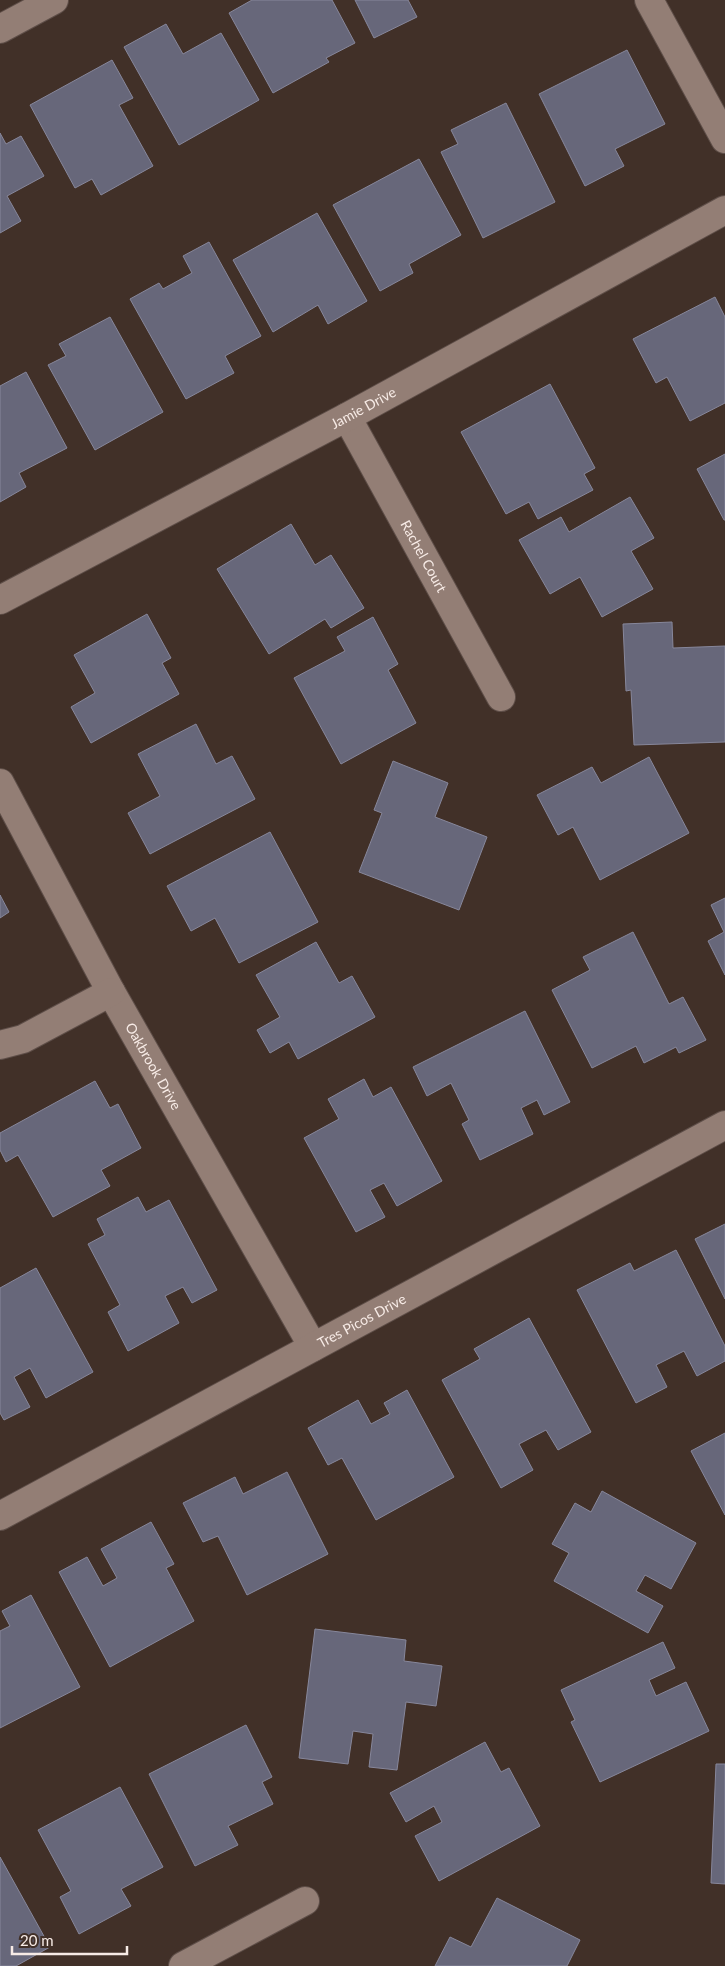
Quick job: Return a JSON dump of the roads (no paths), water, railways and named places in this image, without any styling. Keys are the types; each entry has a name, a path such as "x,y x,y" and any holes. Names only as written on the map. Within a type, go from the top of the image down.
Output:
{"street":[{"path":"0,29 54,0"},
{"path":"649,0 725,139"},
{"name":"Jamie Drive","path":"0,600 347,417 725,210"},
{"name":"Rachel Court","path":"347,417 501,697"},
{"name":"Oakbrook Drive","path":"0,783 111,992 313,1347"},
{"path":"0,1044 24,1039 111,992"},
{"name":"Tres Picos Drive","path":"0,1516 725,1126"},
{"path":"183,1966 305,1901"}]}
